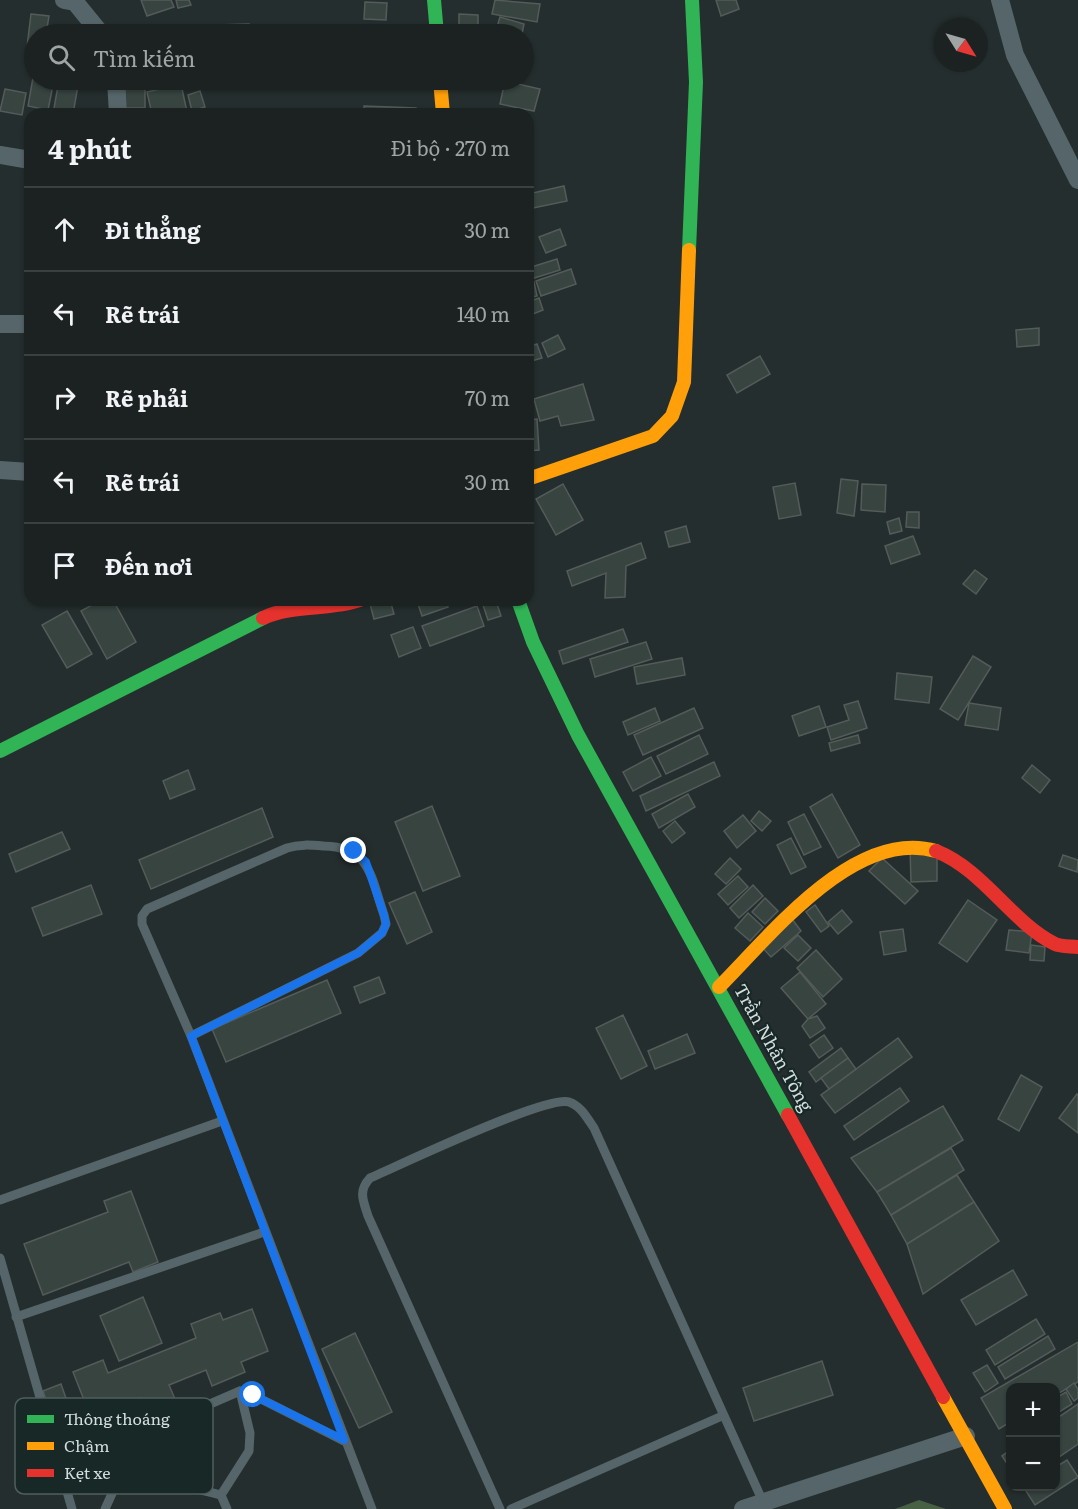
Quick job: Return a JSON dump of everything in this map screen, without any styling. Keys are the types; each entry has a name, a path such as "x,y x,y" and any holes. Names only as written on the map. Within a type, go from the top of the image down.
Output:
{"street":[{"path":"64,0 75,2 93,24"},
{"path":"434,0 436,24"},
{"path":"534,477 653,436 672,416 684,382 696,82 692,0"},
{"path":"1000,0 1015,55 1078,180"},
{"path":"117,90 118,108"},
{"path":"441,90 442,108"},
{"path":"0,155 24,159"},
{"path":"0,324 24,324"},
{"path":"0,470 24,472"},
{"path":"0,751 274,613 344,606"},
{"name":"Trần Nhân Tông","path":"520,606 533,642 578,735 1005,1509"},
{"path":"719,987 785,922 841,873 880,851 901,847 926,849 950,858 1041,935 1057,945 1078,947"},
{"path":"742,1509 966,1436"}],"lane":[{"path":"191,1036 358,953 382,933 386,924 384,915 366,862 354,851 340,846 297,845 147,909 142,916 142,924 191,1036 264,1232 372,1509"},
{"path":"500,1509 368,1216 362,1196 363,1186 370,1178 482,1128 557,1100 580,1108 594,1128 722,1416 763,1502"},
{"path":"0,1200 222,1121"},
{"path":"16,1317 264,1232"},
{"path":"0,1258 40,1398"},
{"path":"213,1402 240,1391 253,1395 344,1440"},
{"path":"221,1495 249,1451 250,1433 240,1391"},
{"path":"511,1509 722,1416"},
{"path":"213,1493 221,1495"},
{"path":"68,1494 72,1509"},
{"path":"105,1509 112,1494"},
{"path":"221,1495 227,1509"}],"green space":[{"path":"919,1500 946,1509 895,1509"}],"building":[{"path":"141,0 171,0 174,7 147,16"},
{"path":"176,0 189,0 191,5 178,8"},
{"path":"495,0 540,4 537,22 492,14"},
{"path":"716,0 736,0 739,9 721,16"},
{"path":"365,2 387,3 386,20 364,19"},
{"path":"31,14 49,16 48,24 30,24"},
{"path":"459,14 478,15 478,24 459,24"},
{"path":"500,17 524,24 498,24"},
{"path":"5,89 26,93 22,115 0,111"},
{"path":"540,89 534,111 534,108 500,104 503,90"},
{"path":"31,90 52,90 48,108 28,106"},
{"path":"57,90 77,90 74,108 54,108"},
{"path":"125,90 145,90 145,108 125,108"},
{"path":"182,90 186,108 151,108 147,92"},
{"path":"200,91 205,107 191,108 188,95"},
{"path":"364,106 416,108 364,108"},
{"path":"564,186 567,201 534,208 534,193"},
{"path":"560,229 566,245 546,253 539,237"},
{"path":"557,259 560,270 534,278 534,266"},
{"path":"571,269 576,284 541,296 536,281"},
{"path":"539,298 543,310 534,314 534,300"},
{"path":"1039,328 1039,345 1017,347 1016,330"},
{"path":"558,335 565,349 548,357 542,343"},
{"path":"537,344 542,358 534,360 534,345"},
{"path":"760,356 770,374 737,393 727,375"},
{"path":"583,384 594,420 561,426 558,416 540,421 534,399"},
{"path":"534,419 537,419 539,450 534,450"},
{"path":"841,479 858,481 854,516 837,513"},
{"path":"795,483 801,515 779,519 773,487"},
{"path":"563,484 583,520 556,535 536,499"},
{"path":"862,484 886,485 885,512 861,510"},
{"path":"907,512 919,512 919,528 906,527"},
{"path":"899,518 902,531 890,534 887,522"},
{"path":"686,526 690,542 669,547 665,532"},
{"path":"913,536 920,554 891,564 885,546"},
{"path":"641,543 646,558 626,566 625,597 605,598 606,573 572,586 567,571"},
{"path":"975,570 987,579 976,594 963,584"},
{"path":"90,606 116,606 136,642 107,659 81,611"},
{"path":"371,606 392,606 394,614 374,619"},
{"path":"419,606 448,606 448,607 422,616"},
{"path":"477,606 484,626 430,646 422,626"},
{"path":"483,606 498,606 501,616 488,620"},
{"path":"67,611 92,654 67,668 42,625"},
{"path":"413,627 421,648 399,657 391,635"},
{"path":"623,629 628,642 563,664 559,651"},
{"path":"646,642 652,659 595,677 590,659"},
{"path":"973,656 991,667 958,720 940,709"},
{"path":"682,658 685,675 637,684 634,667"},
{"path":"897,673 932,677 929,703 895,699"},
{"path":"858,701 867,728 831,740 827,727 849,720 844,705"},
{"path":"969,703 1001,708 998,730 965,725"},
{"path":"819,706 826,727 799,736 792,716"},
{"path":"655,708 660,721 628,735 623,722"},
{"path":"694,708 703,728 643,755 634,735"},
{"path":"699,735 708,754 666,774 657,756"},
{"path":"858,735 860,743 831,751 829,743"},
{"path":"651,757 661,776 633,791 623,772"},
{"path":"714,762 720,776 646,811 640,796"},
{"path":"1032,765 1050,780 1040,793 1022,778"},
{"path":"188,770 195,789 170,799 163,781"},
{"path":"688,794 695,807 659,828 652,814"},
{"path":"832,794 860,845 838,858 810,807"},
{"path":"432,806 460,876 423,891 395,822"},
{"path":"262,808 273,837 151,889 139,860"},
{"path":"759,811 771,821 762,831 751,821"},
{"path":"804,814 821,847 804,855 788,822"},
{"path":"743,815 756,831 737,848 724,831"},
{"path":"675,821 685,833 672,843 663,831"},
{"path":"62,832 70,849 16,872 9,854"},
{"path":"791,838 806,867 791,874 777,845"},
{"path":"910,848 937,848 937,881 911,882"},
{"path":"1063,855 1078,860 1077,872 1059,866"},
{"path":"730,858 741,869 726,884 715,874"},
{"path":"882,858 918,891 905,904 869,871"},
{"path":"738,876 748,887 728,905 718,894"},
{"path":"91,885 102,914 43,936 32,908"},
{"path":"753,885 763,896 739,918 730,908"},
{"path":"415,892 432,932 407,944 389,903"},
{"path":"765,898 778,911 765,924 752,912"},
{"path":"968,900 997,920 967,962 939,943"},
{"path":"815,905 829,926 821,932 806,912"},
{"path":"842,910 852,922 838,934 828,922"},
{"path":"748,913 763,927 750,941 735,928"},
{"path":"792,919 801,931 771,957 761,946"},
{"path":"903,929 906,951 884,955 880,932"},
{"path":"1009,930 1032,932 1029,953 1006,950"},
{"path":"798,935 811,948 798,961 784,948"},
{"path":"1031,945 1045,947 1044,961 1030,960"},
{"path":"816,950 842,979 823,997 797,968"},
{"path":"800,972 826,1004 808,1019 781,988"},
{"path":"379,977 385,993 360,1003 354,987"},
{"path":"327,980 341,1013 226,1062 212,1029"},
{"path":"623,1015 647,1066 621,1079 596,1028"},
{"path":"817,1016 825,1028 810,1038 802,1026 808,1019"},
{"path":"687,1034 695,1053 655,1069 648,1051"},
{"path":"824,1035 833,1048 819,1058 810,1045"},
{"path":"898,1038 912,1057 835,1113 821,1095"},
{"path":"841,1048 848,1058 816,1082 809,1072"},
{"path":"848,1058 856,1069 829,1089 821,1078"},
{"path":"1021,1075 1042,1087 1019,1131 998,1119"},
{"path":"900,1088 909,1101 854,1140 844,1126"},
{"path":"1078,1095 1078,1133 1059,1118"},
{"path":"943,1106 963,1140 877,1192 851,1158"},
{"path":"951,1148 964,1170 891,1215 877,1192"},
{"path":"957,1175 974,1202 907,1244 891,1215"},
{"path":"131,1191 158,1262 133,1272 129,1262 43,1295 24,1244 108,1212 104,1201"},
{"path":"974,1202 999,1241 923,1294 907,1244"},
{"path":"1013,1270 1027,1295 976,1325 961,1300"},
{"path":"143,1297 162,1343 119,1361 100,1316"},
{"path":"252,1309 268,1351 241,1362 245,1372 212,1386 206,1370 169,1385 175,1398 83,1398 73,1372 103,1360 108,1373 196,1338 191,1324 220,1313 223,1320"},
{"path":"1036,1319 1045,1334 995,1365 986,1350"},
{"path":"355,1333 392,1412 359,1428 322,1349"},
{"path":"1048,1336 1055,1349 1005,1379 998,1367"},
{"path":"1078,1342 1078,1382 1060,1393 1060,1383 1007,1383"},
{"path":"822,1361 833,1395 754,1421 743,1388"},
{"path":"987,1365 998,1383 985,1392 973,1373"},
{"path":"1074,1383 1078,1389 1078,1398 1074,1401 1066,1389"},
{"path":"61,1384 66,1398 45,1398 43,1391"},
{"path":"1006,1384 1006,1425 999,1429 981,1398"},
{"path":"1066,1392 1072,1404 1060,1412 1060,1396"},
{"path":"1078,1404 1078,1444 1060,1456 1060,1437 1060,1416"},
{"path":"1067,1460 1078,1477 1060,1489 1060,1464"},
{"path":"1026,1491 1056,1491 1035,1505"}],"traffic: fast":[{"path":"434,0 436,24"},
{"path":"689,250 696,82 692,0"},
{"path":"520,606 533,642 578,735 788,1115"},
{"path":"0,751 263,618"}],"traffic: slow":[{"path":"441,90 442,108"},
{"path":"534,477 653,436 672,416 684,382 689,250"},
{"path":"719,987 789,915 845,870 875,855 906,848 936,851"},
{"path":"943,1397 1005,1509"}],"traffic: jam":[{"path":"263,618 286,611 326,606"},
{"path":"936,851 969,870 1039,934 1057,945 1078,947"},
{"path":"788,1115 943,1397"}],"route":[{"path":"253,1395 344,1440 191,1036 358,953 372,944 382,933 386,924 384,915 366,862 354,851"}]}
